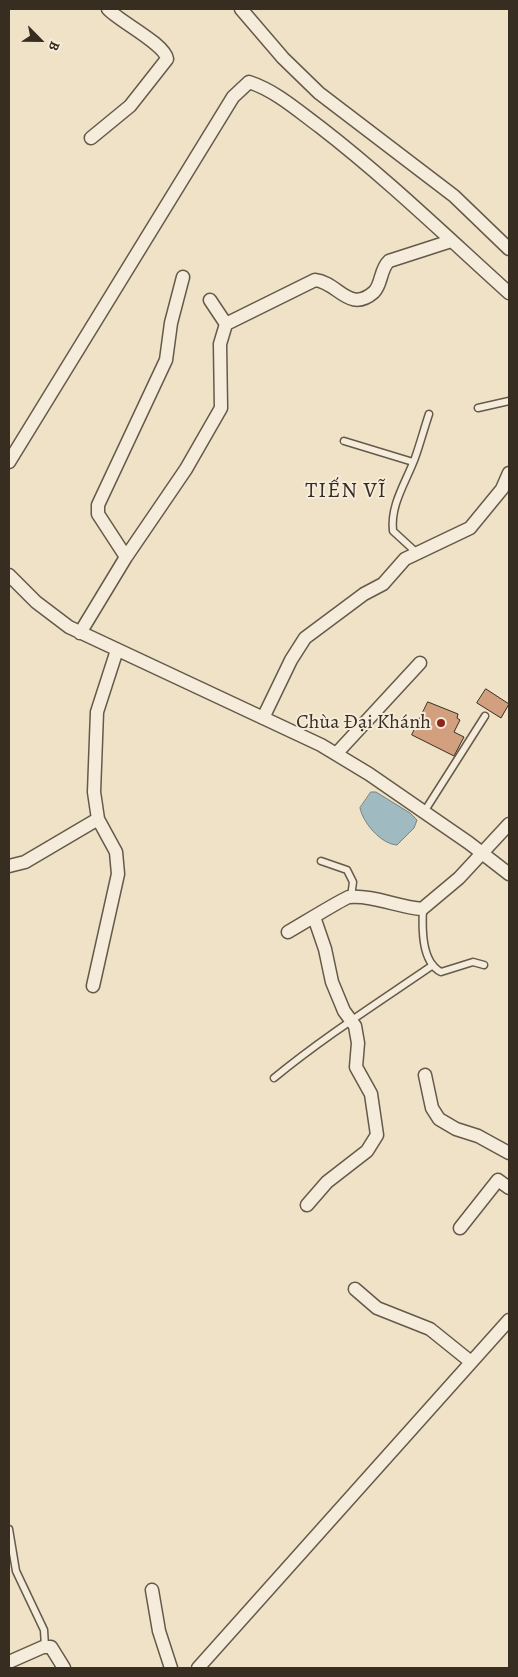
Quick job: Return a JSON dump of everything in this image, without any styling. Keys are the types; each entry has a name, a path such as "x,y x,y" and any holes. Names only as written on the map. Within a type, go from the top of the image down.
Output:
{"street":[{"path":"90,138 130,106 167,59 161,51 108,9"},
{"path":"241,9 283,58 319,93 454,196 509,249"},
{"path":"9,462 233,97 249,82 263,86 285,100 340,142 509,293"},
{"path":"80,633 126,557 186,469 221,408 220,344 226,324 315,280 353,300 360,300 376,290 385,265 389,261 451,241"},
{"path":"126,557 98,514 98,505 166,360 171,324 183,277"},
{"path":"210,300 226,324"},
{"path":"263,718 291,660 305,638 364,594 383,584 405,559 470,528 502,490 509,473"},
{"path":"9,575 36,602 68,627 336,754 424,812 509,874"},
{"path":"93,986 118,874 116,852 98,819 94,792 98,712 117,650"},
{"path":"336,754 420,663"},
{"path":"9,866 25,862 98,819"},
{"path":"288,932 346,897 364,898 403,908 423,908 459,878 509,824"},
{"path":"307,1205 327,1182 367,1151 377,1135 371,1094 356,1067 358,1043 355,1026 350,1020 332,982 325,949 314,917"},
{"path":"425,1075 432,1108 439,1119 456,1129 478,1136 509,1153"},
{"path":"460,1228 498,1180 509,1188"},
{"path":"355,1289 377,1308 430,1329 471,1362"},
{"path":"198,1668 509,1320"},
{"path":"152,1590 159,1631 171,1668"},
{"path":"9,1662 45,1647 51,1647 64,1668"}],"lane":[{"path":"478,408 509,401"},
{"path":"417,553 393,531 392,521 395,505 413,462 429,414"},
{"path":"344,441 413,462"},
{"path":"424,812 485,716"},
{"path":"321,861 346,870 353,882 351,897"},
{"path":"423,908 422,931 433,966 442,972 473,962 484,964"},
{"path":"274,1078 350,1020 369,1010 433,966"},
{"path":"9,1529 16,1570 44,1630 45,1647"}],"water":[{"path":"371,792 376,792 410,813 417,820 414,828 397,845 391,844 379,837 369,826 362,814 360,808"}],"building":[{"path":"486,689 509,704 501,718 477,703"},
{"path":"428,702 458,714 457,718 460,720 454,732 464,737 454,756 412,735"}],"place":[{"name":"Chùa Đại Khánh","path":"441,723"}],"district":[{"name":"TIẾN VĨ","path":"346,492"}]}
